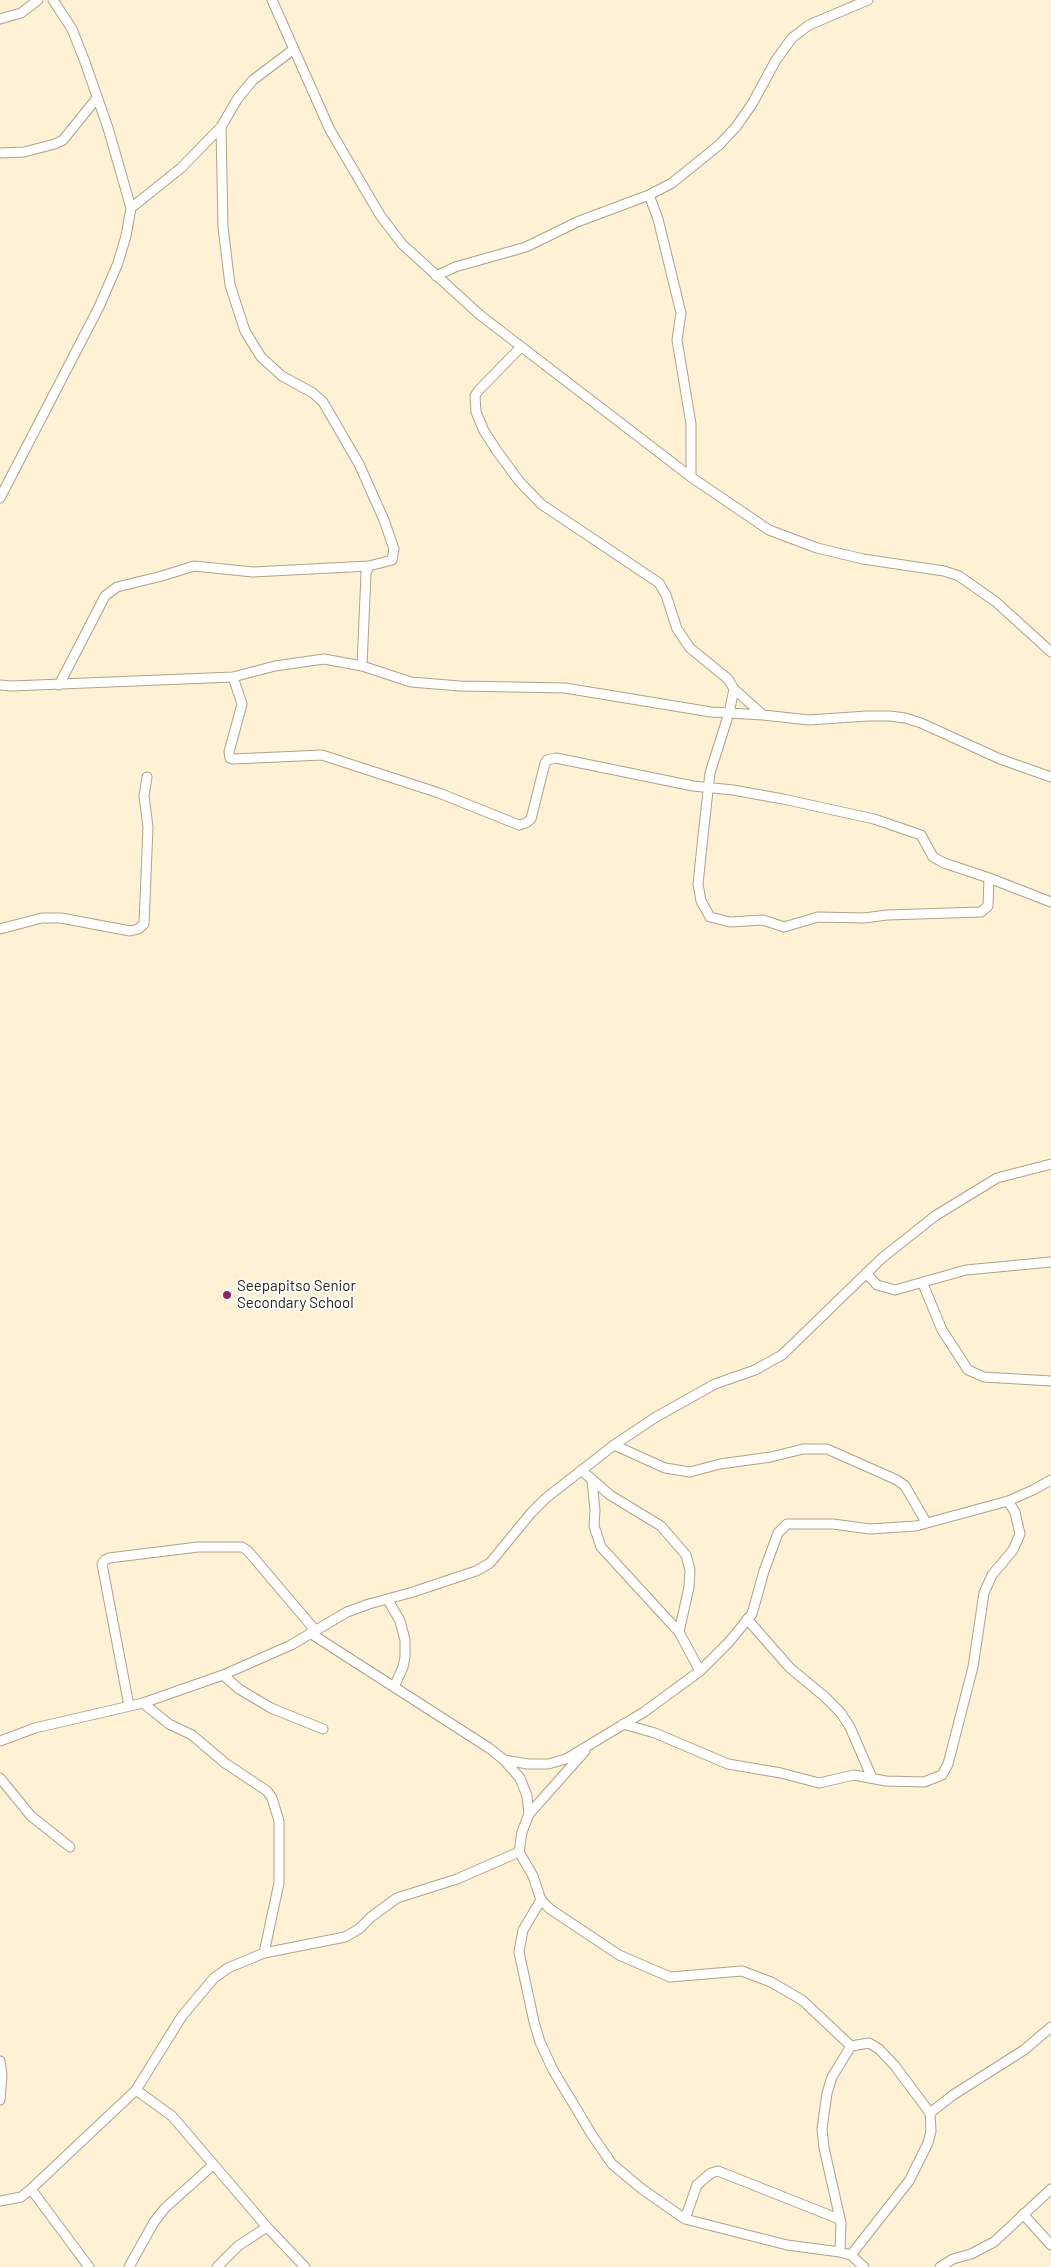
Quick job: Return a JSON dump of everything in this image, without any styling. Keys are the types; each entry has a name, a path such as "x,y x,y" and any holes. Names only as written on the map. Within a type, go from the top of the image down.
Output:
{"street":[{"path":"0,19 21,12 38,0"},
{"path":"0,498 98,307 121,254 131,208 97,98 72,29 53,0"},
{"path":"272,0 330,130 380,215 402,244 480,315 691,477 769,530 817,548 863,559 944,571 959,576 996,602 1051,652"},
{"path":"436,276 455,267 526,247 577,222 649,195 672,183 719,145 736,127 752,104 776,60 792,38 808,25 868,0"},
{"path":"131,208 181,168 221,127 238,98 253,80 294,49"},
{"path":"0,153 24,152 63,140 97,98"},
{"path":"58,685 105,596 117,587 194,566 253,572 369,566 392,560 394,549 384,520 359,464 323,402 313,393 282,376 261,357 245,331 230,285 223,227 221,127"},
{"path":"649,195 658,219 681,313 677,340 691,424 691,477"},
{"path":"521,347 475,396 475,407 484,431 520,481 541,504 659,583 683,639 697,655 728,680 734,689 762,715"},
{"path":"362,666 366,578 369,566"},
{"path":"0,685 58,685 233,677 275,666 324,659 362,666 411,682 460,686 565,688 711,712 808,720 890,716 905,718 1051,777"},
{"path":"233,677 242,704 228,752 230,758 233,759 322,755 439,792 518,825 526,823 531,818 543,768 551,758 709,788 733,790 783,799 874,819 921,835 934,857 944,863 1051,902"},
{"path":"734,689 729,713 713,760 698,884 701,901 710,917 722,921 763,920 784,927 818,917 864,918 981,912 988,906 989,878"},
{"path":"0,929 42,918 61,918 130,931 138,929 144,924 148,827 144,796 147,777"},
{"path":"0,1741 12,1735 36,1728 143,1703 222,1675 290,1645 347,1612 476,1571 490,1563 531,1513 581,1470 614,1446 656,1417 715,1384 755,1370 782,1355 866,1273 935,1216 983,1185 1010,1174 1051,1164"},
{"path":"866,1273 871,1280 884,1289 895,1290 923,1284 966,1270 1051,1262"},
{"path":"923,1284 942,1330 968,1370 984,1377 1051,1381"},
{"path":"614,1446 665,1468 690,1472 720,1464 771,1457 803,1449 827,1449 897,1480 905,1486 926,1522"},
{"path":"581,1470 610,1495 662,1526 686,1555 690,1570 689,1587 679,1632"},
{"path":"504,1760 528,1764 548,1764 566,1758 644,1712 700,1671 729,1642 755,1606 764,1570 778,1533 788,1524 833,1524 870,1529 916,1526 1008,1501 1051,1480"},
{"path":"592,1481 595,1510 594,1526 601,1547 679,1632 700,1671"},
{"path":"623,1724 655,1733 728,1764 781,1773 819,1783 854,1775 886,1781 924,1782 942,1775 948,1764 973,1667 984,1593 992,1575 1013,1550 1020,1534 1014,1512 1008,1501"},
{"path":"129,1706 102,1564 109,1558 198,1547 242,1546 313,1632 504,1760 522,1783 527,1796 529,1814"},
{"path":"388,1600 400,1622 405,1640 406,1657 394,1687"},
{"path":"747,1619 790,1668 840,1712 850,1726 872,1778"},
{"path":"222,1675 239,1689 271,1708 323,1729"},
{"path":"143,1703 169,1724 192,1735 225,1763 267,1791 274,1803 279,1821 280,1883 264,1953"},
{"path":"590,1744 529,1814 522,1832 520,1852 533,1876 541,1900 550,1909 619,1955 670,1977 742,1972 771,1982 802,2000 851,2046"},
{"path":"0,1778 31,1816 70,1847"},
{"path":"0,2201 21,2197 31,2190 136,2090 182,2016 214,1978 228,1968 264,1953 345,1937 359,1929 371,1917 397,1898 456,1880 520,1852"},
{"path":"541,1900 524,1930 519,1952 540,2042 573,2106 612,2164 642,2189 684,2219 786,2245 840,2252 851,2255 864,2267"},
{"path":"930,2113 953,2095 1024,2050 1051,2026"},
{"path":"840,2252 842,2228 824,2148 822,2129 827,2093 832,2077 851,2046 869,2043 879,2049 895,2066 930,2113 931,2131 928,2143 909,2181 851,2255"},
{"path":"0,2061 2,2075 0,2100"},
{"path":"136,2090 172,2116 267,2227 306,2267"},
{"path":"129,2267 154,2222 165,2208 213,2165"},
{"path":"684,2219 697,2185 711,2174 718,2172 839,2219"},
{"path":"940,2267 953,2259 971,2254 994,2242 1051,2189"},
{"path":"31,2190 90,2267"},
{"path":"1023,2214 1051,2245"},
{"path":"217,2267 238,2246 267,2227"}],"place":[{"name":"Seepapitso Senior Secondary School","path":"227,1295"}]}
